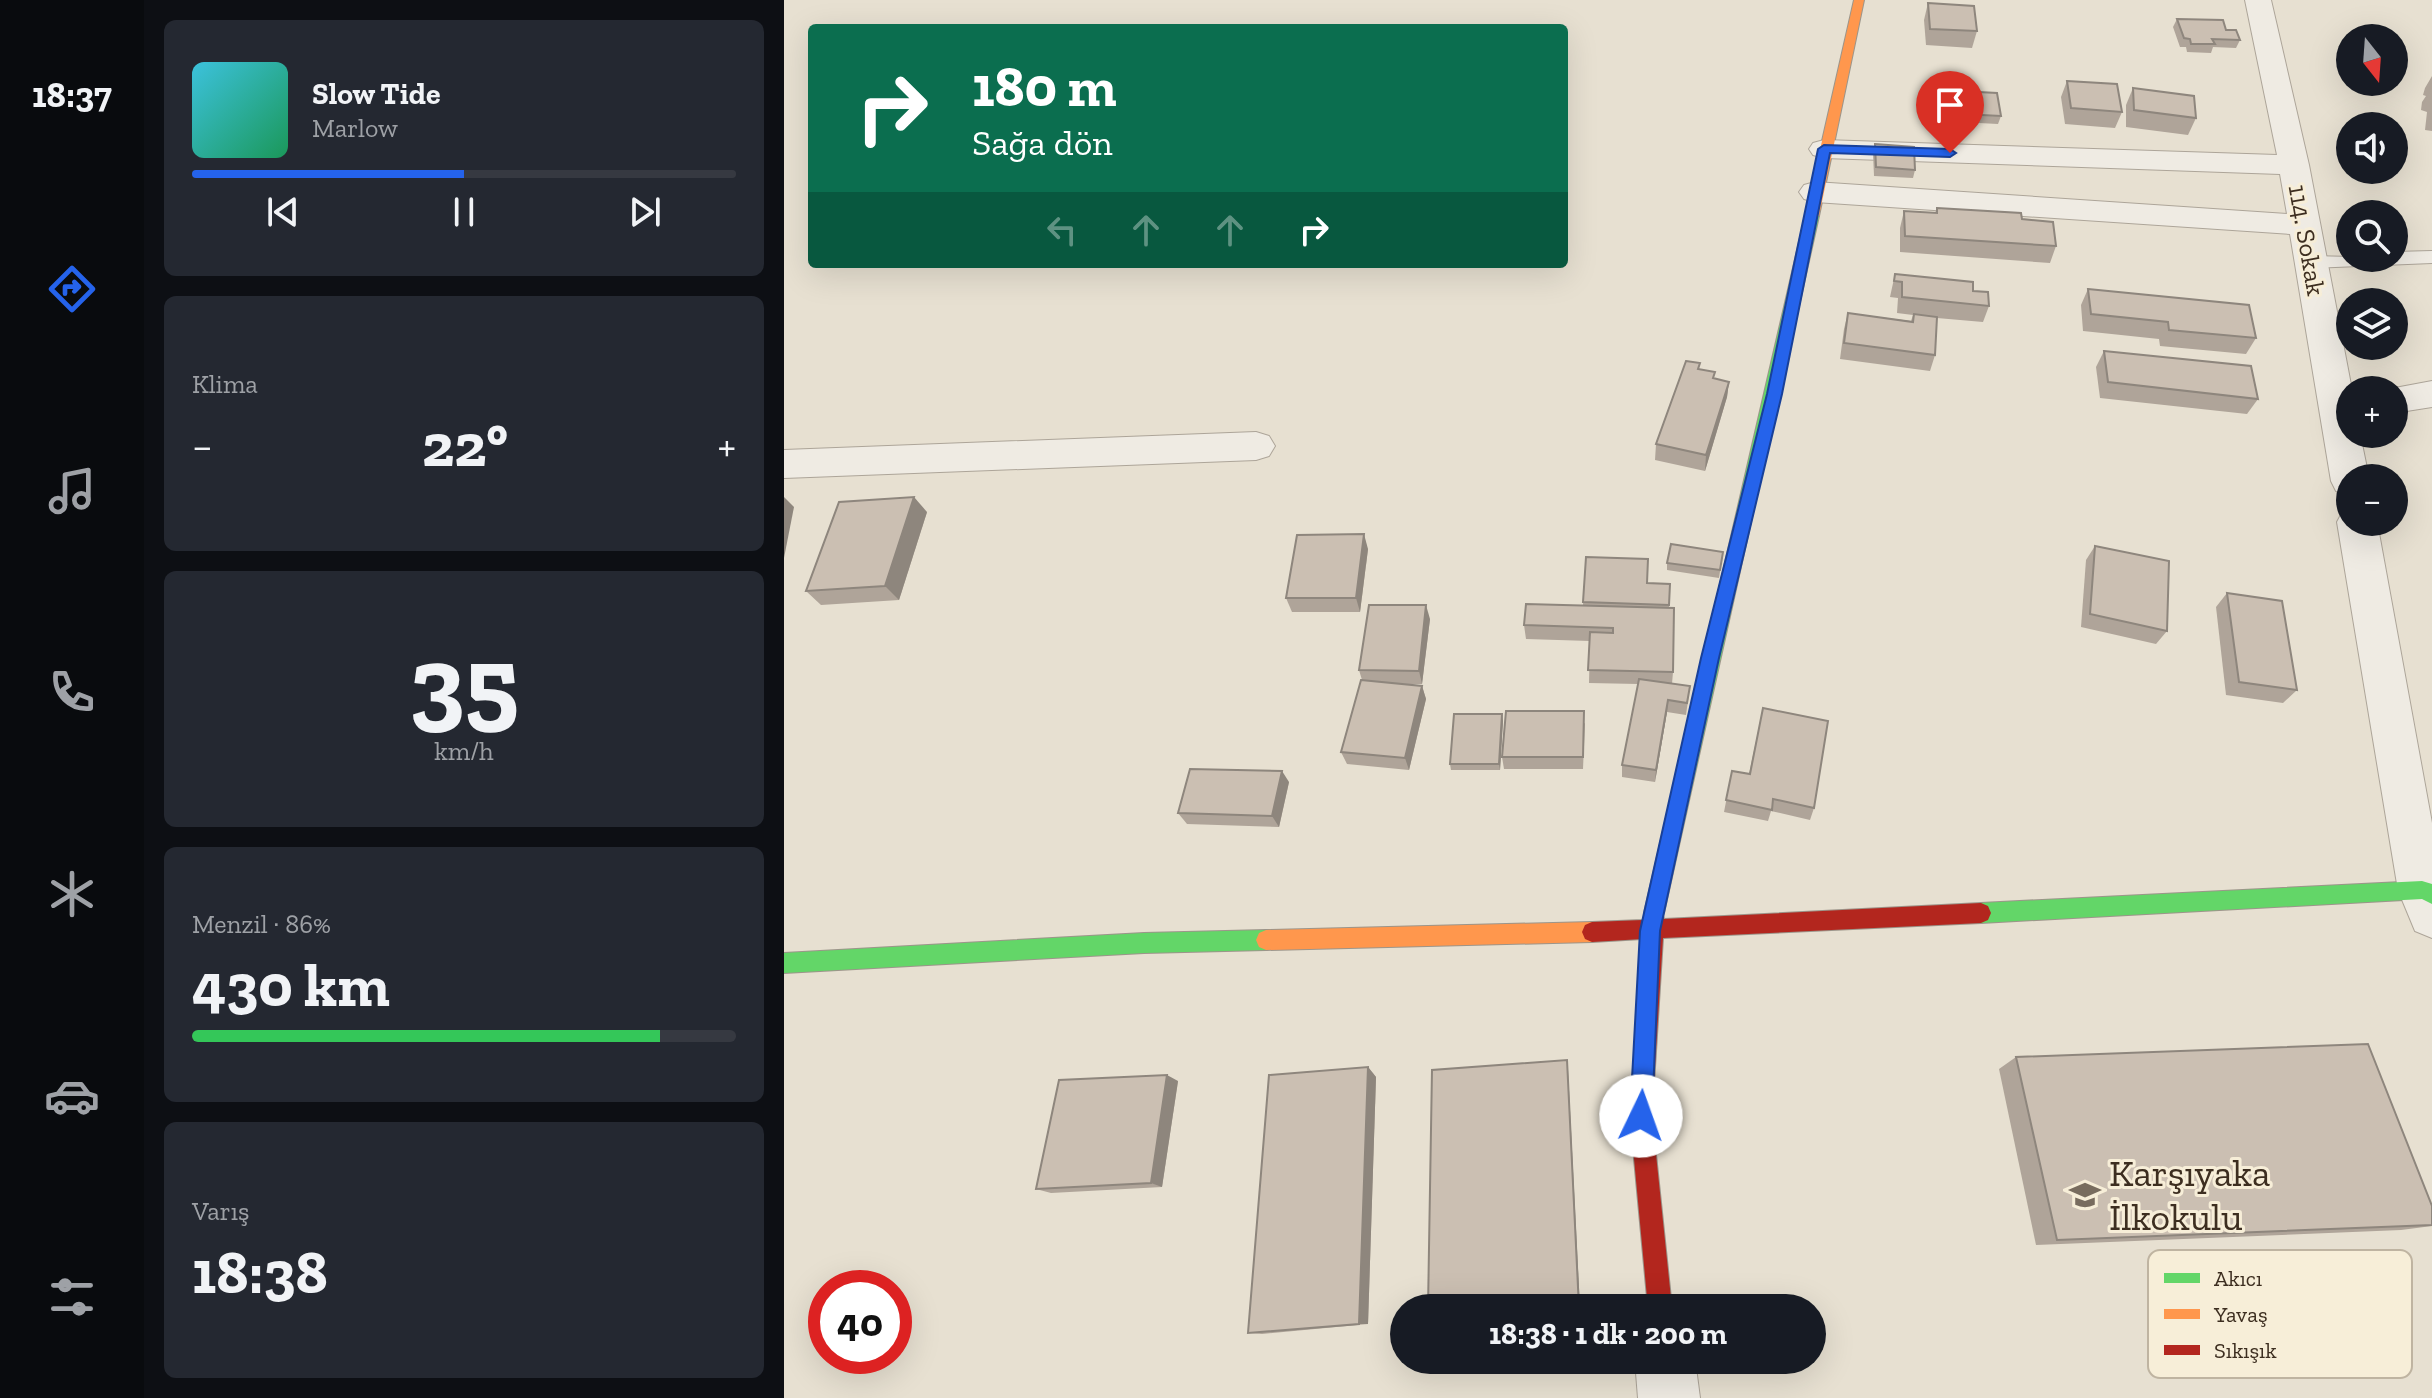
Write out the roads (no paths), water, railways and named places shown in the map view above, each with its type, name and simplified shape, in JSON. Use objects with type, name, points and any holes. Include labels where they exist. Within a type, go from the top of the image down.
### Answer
[{"type":"street","points":[[1659,1294],[1641,1116],[1650,931],[1710,658],[1774,394],[1824,149],[1859,0]]},
{"type":"street","name":"114. Sokak","points":[[2268,2],[2311,262],[2337,376]]},
{"type":"street","points":[[1824,149],[2294,165]]},
{"type":"street","points":[[1815,192],[2305,225]]},
{"type":"street","points":[[2408,398],[2432,394]]},
{"type":"street","points":[[784,464],[1256,446]]},
{"type":"street","points":[[784,963],[1144,943],[1650,931],[2429,899],[2420,822],[2360,536]]},
{"type":"street","points":[[1666,1374],[1669,1398]]},
{"type":"lane","points":[[2311,262],[2432,257]]},
{"type":"place","name":"Karşıyaka İlkokulu","points":[[2085,1195]]}]
